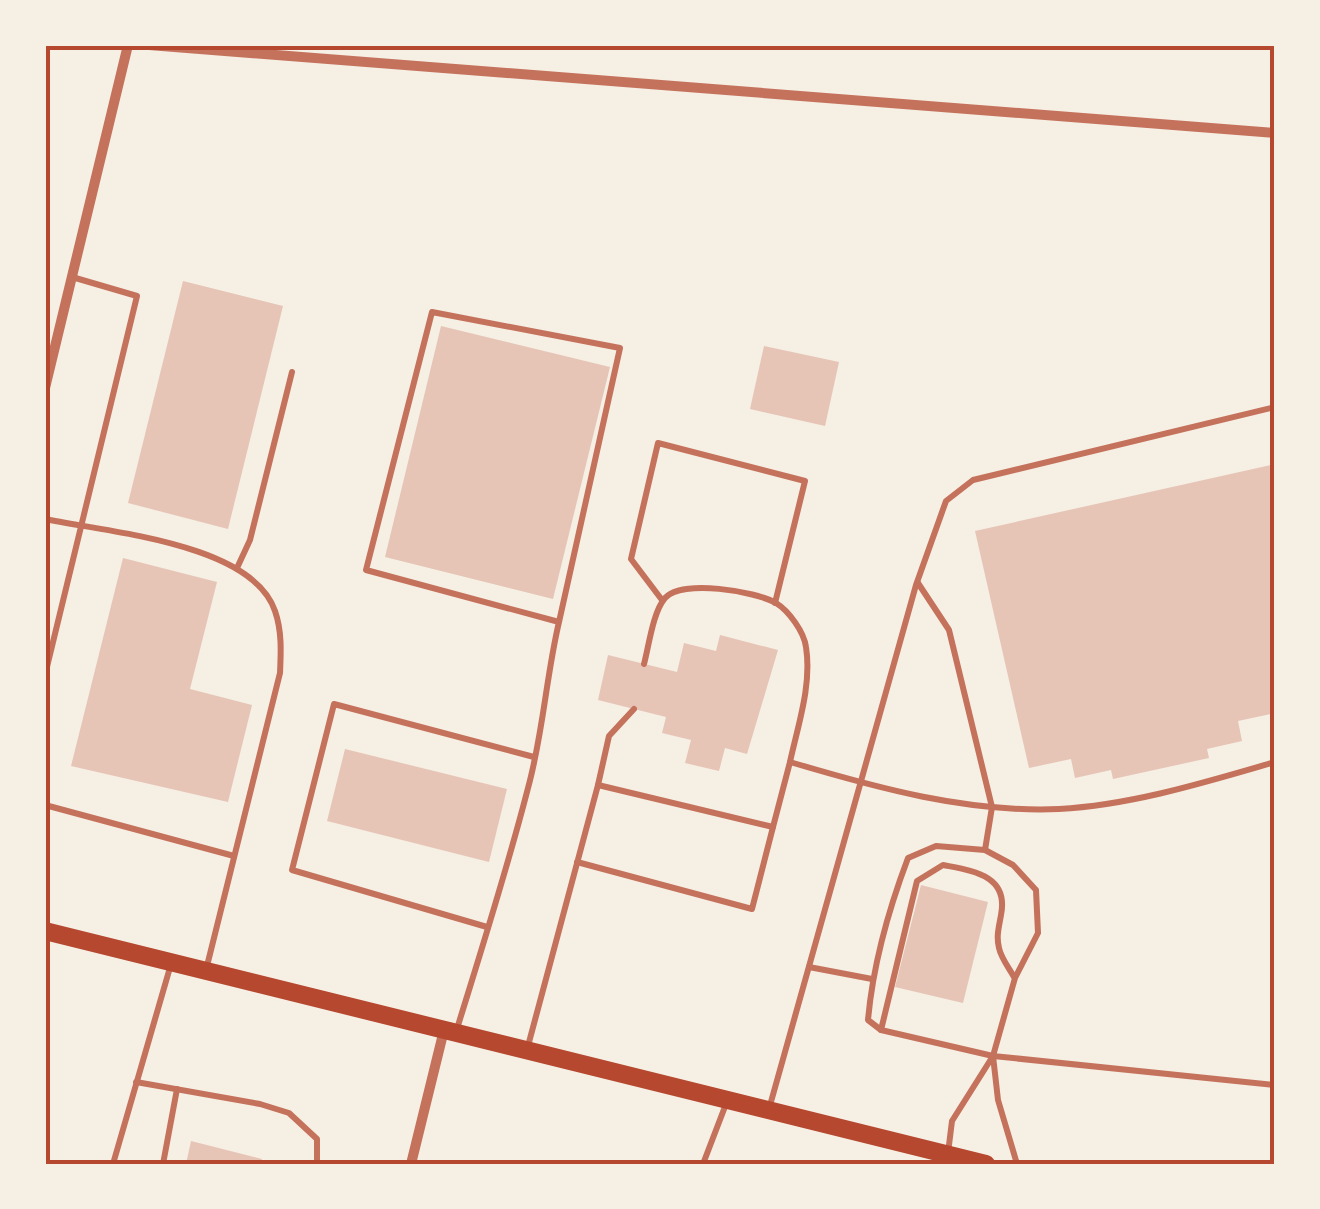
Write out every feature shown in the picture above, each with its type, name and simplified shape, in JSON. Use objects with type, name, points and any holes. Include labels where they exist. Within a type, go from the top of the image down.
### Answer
[{"type":"main road","points":[[45,931],[768,1110],[950,1160],[986,1164]]},
{"type":"street","points":[[45,388],[128,45]]},
{"type":"street","points":[[149,45],[1275,133]]},
{"type":"street","points":[[411,1164],[450,1032]]},
{"type":"lane","points":[[45,675],[137,296],[72,278]]},
{"type":"lane","points":[[450,1032],[487,927],[534,757],[559,622],[620,348],[432,312],[366,570],[559,622]]},
{"type":"lane","points":[[237,568],[250,540],[292,372]]},
{"type":"lane","points":[[768,1110],[918,582],[946,502],[973,480],[1275,407]]},
{"type":"lane","points":[[662,600],[631,559],[658,443],[806,481],[775,602]]},
{"type":"lane","points":[[45,519],[213,556],[237,568],[275,608],[281,638],[280,672],[206,971]]},
{"type":"lane","points":[[918,582],[949,630],[992,807],[985,850]]},
{"type":"lane","points":[[577,862],[752,909],[805,695],[806,644],[793,619],[775,602],[688,584],[662,600],[644,664]]},
{"type":"lane","points":[[487,927],[292,870],[334,704],[534,757]]},
{"type":"lane","points":[[527,1051],[609,736],[634,709]]},
{"type":"lane","points":[[790,762],[861,783],[992,807],[1061,809],[1188,787],[1275,762]]},
{"type":"lane","points":[[598,784],[773,828]]},
{"type":"lane","points":[[45,804],[234,856]]},
{"type":"lane","points":[[950,1160],[952,1122],[993,1056],[1014,978],[1038,933],[1036,890],[1013,865],[985,850],[936,846],[908,858],[872,979],[868,1020],[881,1030],[993,1056],[1275,1085]]},
{"type":"lane","points":[[881,1030],[917,882],[943,865],[986,874],[998,886],[1003,910],[997,930],[999,950],[1014,978]]},
{"type":"lane","points":[[112,1164],[171,962]]},
{"type":"lane","points":[[809,966],[872,979]]},
{"type":"lane","points":[[993,1056],[998,1100],[1017,1164]]},
{"type":"lane","points":[[136,1082],[288,1113],[316,1138],[316,1164]]},
{"type":"lane","points":[[163,1164],[178,1089]]},
{"type":"lane","points":[[704,1164],[727,1100]]},
{"type":"building","points":[[183,281],[283,306],[228,529],[128,503]]},
{"type":"building","points":[[441,326],[610,367],[553,599],[385,557]]},
{"type":"building","points":[[764,346],[839,362],[825,426],[750,409]]},
{"type":"building","points":[[1275,464],[1275,713],[1238,721],[1242,741],[1207,749],[1209,758],[1113,779],[1111,770],[1075,778],[1071,759],[1029,768],[975,531]]},
{"type":"building","points":[[123,558],[217,582],[190,689],[252,705],[228,802],[71,766]]},
{"type":"building","points":[[720,635],[778,650],[747,754],[725,748],[719,771],[685,763],[691,740],[662,733],[666,717],[598,700],[608,655],[677,672],[684,643],[716,651]]},
{"type":"building","points":[[345,749],[507,789],[489,862],[327,821]]},
{"type":"building","points":[[921,885],[988,902],[963,1003],[895,987]]},
{"type":"building","points":[[191,1141],[262,1159],[260,1164],[186,1164]]}]
